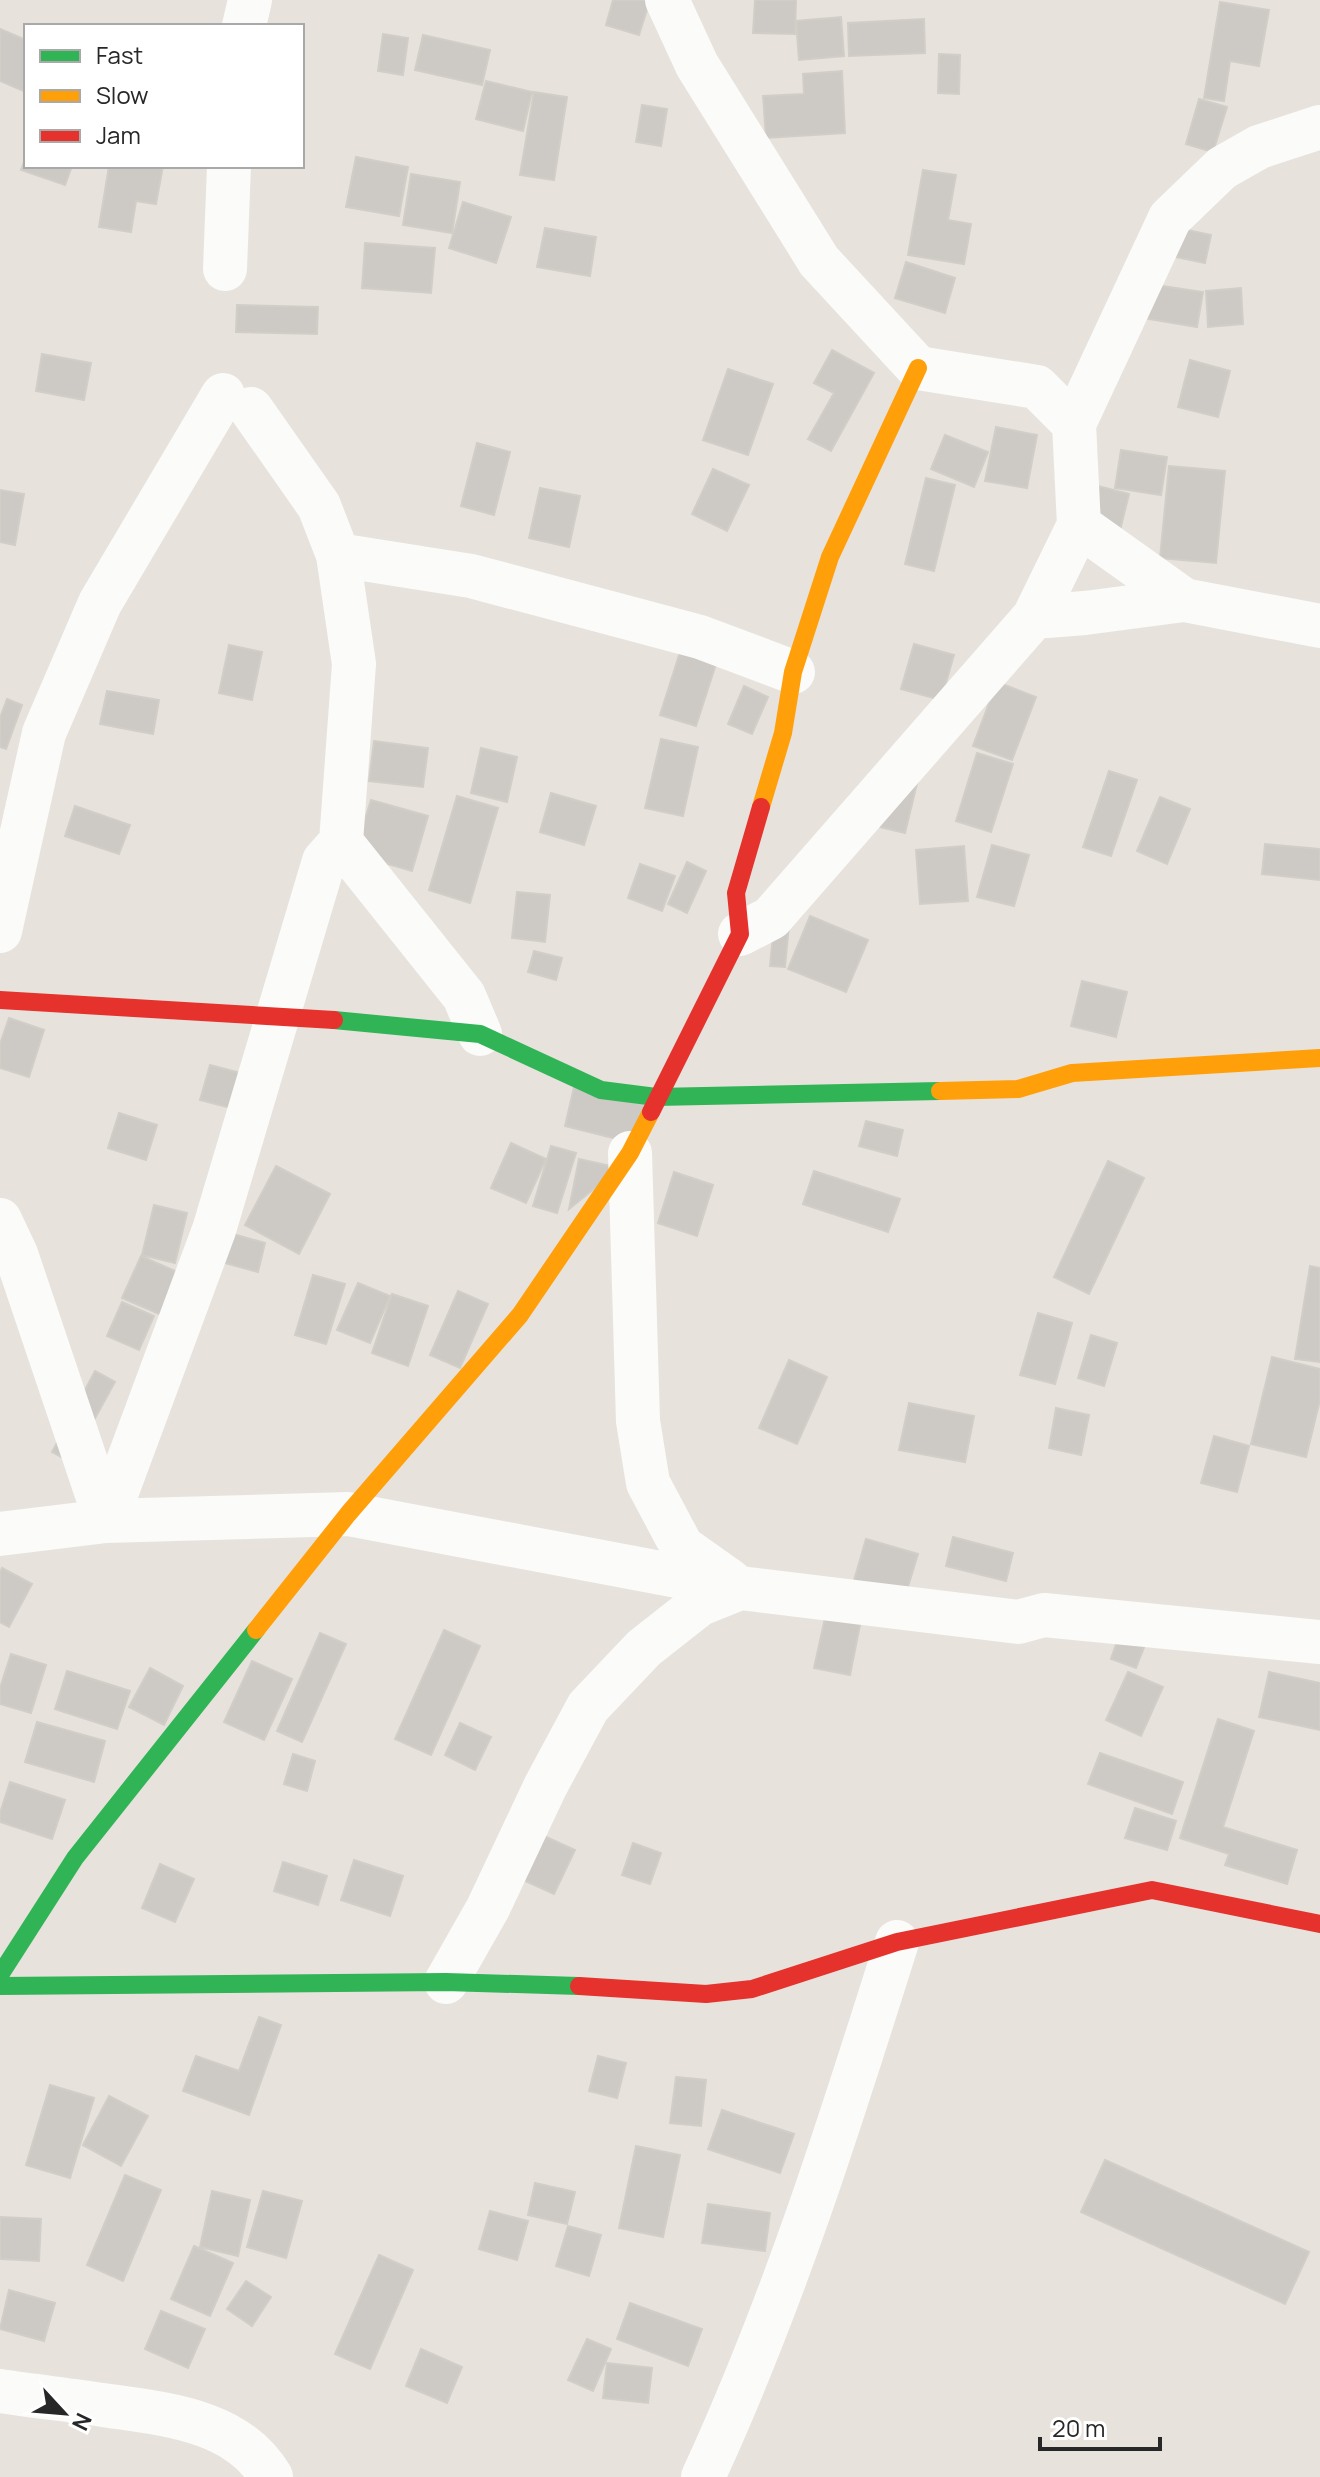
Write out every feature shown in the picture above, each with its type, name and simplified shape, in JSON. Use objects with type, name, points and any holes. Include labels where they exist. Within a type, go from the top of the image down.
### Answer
[{"type":"street","points":[[244,24],[250,0]]},
{"type":"street","points":[[667,0],[697,65],[819,261],[918,368],[1037,387],[1074,424]]},
{"type":"street","points":[[740,934],[771,918],[1034,617],[1079,525],[1074,424],[1170,218],[1222,168],[1259,147],[1320,127]]},
{"type":"street","points":[[225,269],[229,168]]},
{"type":"street","points":[[0,1975],[75,1858],[348,1514],[520,1315],[630,1153],[740,934],[736,893],[783,733],[793,672],[830,557],[918,368]]},
{"type":"street","points":[[0,931],[44,733],[100,603],[237,402],[319,506],[338,555],[354,664],[341,842],[324,861],[214,1230],[106,1521]]},
{"type":"street","points":[[1079,525],[1184,600]]},
{"type":"street","points":[[338,555],[471,576],[700,637],[793,672]]},
{"type":"street","points":[[1034,617],[1184,600],[1320,626]]},
{"type":"street","points":[[341,842],[464,996],[480,1034]]},
{"type":"street","points":[[0,1000],[280,1015],[480,1034],[601,1090],[656,1097],[1018,1089],[1072,1073],[1320,1058]]},
{"type":"street","points":[[630,1153],[638,1421],[648,1483],[682,1547],[740,1588]]},
{"type":"street","points":[[0,1220],[16,1254],[106,1521]]},
{"type":"street","points":[[0,1534],[106,1521],[348,1514],[740,1588],[1018,1622],[1044,1615],[1318,1639]]},
{"type":"street","points":[[446,1982],[488,1908],[545,1787],[588,1707],[644,1648],[700,1604],[740,1588]]},
{"type":"street","points":[[0,1986],[446,1982],[622,1987],[706,1994],[752,1989],[897,1942],[1152,1890],[1320,1924]]},
{"type":"street","points":[[703,2477],[742,2393],[812,2205],[897,1942]]},
{"type":"street","points":[[0,2391],[182,2416],[219,2430],[261,2460],[271,2477]]},
{"type":"building","points":[[613,0],[650,0],[639,35],[606,25]]},
{"type":"building","points":[[755,0],[796,0],[795,34],[753,33]]},
{"type":"building","points":[[1220,2],[1269,10],[1259,66],[1230,61],[1224,101],[1204,98]]},
{"type":"building","points":[[841,17],[844,56],[799,60],[796,21]]},
{"type":"building","points":[[924,19],[925,53],[849,56],[848,23]]},
{"type":"building","points":[[0,29],[24,39],[24,91],[0,81]]},
{"type":"building","points":[[383,34],[408,38],[403,75],[378,71]]},
{"type":"building","points":[[423,35],[490,50],[482,85],[415,70]]},
{"type":"building","points":[[939,54],[960,55],[959,94],[938,93]]},
{"type":"building","points":[[842,71],[845,133],[766,138],[763,96],[804,94],[803,74]]},
{"type":"building","points":[[486,81],[532,92],[523,131],[476,119]]},
{"type":"building","points":[[534,92],[567,97],[554,180],[520,175]]},
{"type":"building","points":[[1199,99],[1227,107],[1213,152],[1186,144]]},
{"type":"building","points":[[642,105],[667,109],[661,146],[636,142]]},
{"type":"building","points":[[356,157],[408,167],[399,216],[346,207]]},
{"type":"building","points":[[24,162],[24,168],[71,168],[65,185],[21,170]]},
{"type":"building","points":[[109,168],[163,168],[156,204],[136,201],[131,232],[99,227]]},
{"type":"building","points":[[923,170],[956,175],[948,220],[971,224],[964,264],[908,255]]},
{"type":"building","points":[[411,174],[460,182],[452,233],[403,225]]},
{"type":"building","points":[[463,202],[511,217],[496,263],[449,248]]},
{"type":"building","points":[[545,228],[596,237],[590,276],[537,267]]},
{"type":"building","points":[[1178,228],[1211,235],[1205,263],[1171,256]]},
{"type":"building","points":[[365,243],[435,248],[431,293],[362,288]]},
{"type":"building","points":[[906,262],[955,278],[945,313],[895,298]]},
{"type":"building","points":[[1149,284],[1203,292],[1197,327],[1143,318]]},
{"type":"building","points":[[1241,288],[1243,324],[1208,327],[1206,291]]},
{"type":"building","points":[[237,305],[318,307],[317,334],[236,332]]},
{"type":"building","points":[[832,350],[874,373],[831,451],[808,439],[834,393],[814,383]]},
{"type":"building","points":[[42,354],[91,363],[84,400],[36,391]]},
{"type":"building","points":[[1190,360],[1230,371],[1218,417],[1178,407]]},
{"type":"building","points":[[728,369],[773,384],[748,455],[703,440]]},
{"type":"building","points":[[996,427],[1037,435],[1027,488],[985,481]]},
{"type":"building","points":[[945,435],[988,452],[974,487],[931,469]]},
{"type":"building","points":[[477,443],[510,452],[494,515],[461,506]]},
{"type":"building","points":[[1121,450],[1167,457],[1161,495],[1115,488]]},
{"type":"building","points":[[1169,466],[1225,471],[1216,563],[1160,558]]},
{"type":"building","points":[[713,469],[749,485],[727,531],[692,514]]},
{"type":"building","points":[[926,478],[955,485],[934,571],[905,564]]},
{"type":"building","points":[[1094,485],[1129,494],[1117,543],[1082,535]]},
{"type":"building","points":[[540,488],[580,496],[569,547],[529,538]]},
{"type":"building","points":[[0,490],[24,494],[15,545],[0,542]]},
{"type":"building","points":[[914,644],[954,655],[941,700],[901,689]]},
{"type":"building","points":[[229,645],[262,652],[252,700],[219,693]]},
{"type":"building","points":[[681,649],[717,661],[696,726],[660,715]]},
{"type":"building","points":[[997,682],[1036,697],[1012,760],[973,746]]},
{"type":"building","points":[[744,686],[768,697],[752,734],[728,724]]},
{"type":"building","points":[[107,691],[159,700],[153,734],[100,724]]},
{"type":"building","points":[[7,699],[22,705],[6,749],[0,747],[0,718]]},
{"type":"building","points":[[661,739],[698,747],[683,816],[645,808]]},
{"type":"building","points":[[374,741],[428,748],[423,787],[369,781]]},
{"type":"building","points":[[481,748],[517,757],[507,802],[471,793]]},
{"type":"building","points":[[977,753],[1013,764],[991,832],[956,821]]},
{"type":"building","points":[[921,767],[905,833],[867,824]]},
{"type":"building","points":[[1109,771],[1137,780],[1111,856],[1083,847]]},
{"type":"building","points":[[551,793],[596,806],[584,845],[540,832]]},
{"type":"building","points":[[457,796],[498,808],[470,903],[429,890]]},
{"type":"building","points":[[1160,797],[1190,809],[1167,864],[1137,851]]},
{"type":"building","points":[[371,800],[428,816],[412,871],[354,854]]},
{"type":"building","points":[[75,806],[130,825],[119,854],[65,836]]},
{"type":"building","points":[[1265,844],[1320,849],[1320,880],[1262,874]]},
{"type":"building","points":[[992,845],[1029,855],[1014,906],[977,897]]},
{"type":"building","points":[[964,846],[968,901],[920,904],[916,850]]},
{"type":"building","points":[[687,862],[706,871],[687,913],[668,904]]},
{"type":"building","points":[[640,864],[675,876],[662,911],[628,898]]},
{"type":"building","points":[[517,892],[550,895],[545,942],[512,938]]},
{"type":"building","points":[[810,916],[868,940],[846,992],[788,969]]},
{"type":"building","points":[[774,924],[789,925],[785,967],[770,966]]},
{"type":"building","points":[[534,951],[562,958],[556,980],[528,972]]},
{"type":"building","points":[[1082,981],[1127,992],[1116,1037],[1071,1026]]},
{"type":"building","points":[[9,1018],[44,1030],[29,1077],[0,1068],[0,1044]]},
{"type":"building","points":[[210,1065],[248,1075],[239,1110],[200,1100]]},
{"type":"building","points":[[574,1087],[647,1106],[637,1144],[565,1126]]},
{"type":"building","points":[[119,1113],[157,1125],[146,1160],[108,1148]]},
{"type":"building","points":[[866,1121],[903,1130],[897,1156],[859,1146]]},
{"type":"building","points":[[511,1143],[546,1159],[526,1203],[491,1188]]},
{"type":"building","points":[[551,1146],[576,1153],[557,1213],[533,1206]]},
{"type":"building","points":[[579,1159],[620,1168],[569,1209]]},
{"type":"building","points":[[1108,1161],[1144,1178],[1089,1294],[1054,1277]]},
{"type":"building","points":[[276,1166],[330,1194],[299,1254],[245,1225]]},
{"type":"building","points":[[814,1171],[900,1199],[888,1232],[803,1204]]},
{"type":"building","points":[[674,1172],[713,1185],[697,1236],[658,1223]]},
{"type":"building","points":[[154,1205],[187,1213],[175,1263],[142,1255]]},
{"type":"building","points":[[233,1234],[265,1243],[258,1272],[225,1263]]},
{"type":"building","points":[[141,1256],[184,1275],[166,1317],[122,1298]]},
{"type":"building","points":[[1310,1266],[1320,1268],[1320,1362],[1295,1359]]},
{"type":"building","points":[[313,1275],[345,1284],[326,1344],[295,1335]]},
{"type":"building","points":[[358,1283],[390,1296],[370,1343],[337,1330]]},
{"type":"building","points":[[458,1291],[488,1304],[460,1368],[430,1355]]},
{"type":"building","points":[[392,1294],[428,1306],[408,1366],[372,1353]]},
{"type":"building","points":[[122,1302],[154,1316],[139,1350],[107,1336]]},
{"type":"building","points":[[1038,1313],[1072,1323],[1055,1384],[1020,1375]]},
{"type":"building","points":[[1091,1335],[1117,1343],[1104,1386],[1078,1378]]},
{"type":"building","points":[[1272,1357],[1320,1369],[1320,1400],[1306,1457],[1251,1444]]},
{"type":"building","points":[[789,1360],[827,1377],[797,1444],[759,1428]]},
{"type":"building","points":[[95,1371],[115,1382],[71,1462],[52,1452]]},
{"type":"building","points":[[909,1403],[974,1416],[965,1462],[899,1450]]},
{"type":"building","points":[[909,1403],[974,1416],[965,1462],[899,1450]]},
{"type":"building","points":[[1056,1408],[1089,1415],[1081,1455],[1049,1448]]},
{"type":"building","points":[[1214,1436],[1249,1446],[1237,1492],[1201,1483]]},
{"type":"building","points":[[953,1537],[1013,1553],[1006,1581],[946,1566]]},
{"type":"building","points":[[866,1539],[918,1554],[897,1623],[846,1608]]},
{"type":"building","points":[[866,1539],[918,1554],[897,1623],[846,1608]]},
{"type":"building","points":[[2,1568],[32,1584],[9,1627],[0,1622]]},
{"type":"building","points":[[825,1618],[860,1625],[850,1675],[814,1668]]},
{"type":"building","points":[[825,1618],[860,1625],[850,1675],[814,1668]]},
{"type":"building","points":[[1122,1627],[1148,1637],[1136,1668],[1111,1659]]},
{"type":"building","points":[[444,1630],[480,1646],[431,1755],[395,1739]]},
{"type":"building","points":[[320,1633],[346,1644],[302,1742],[277,1731]]},
{"type":"building","points":[[11,1654],[46,1665],[31,1713],[0,1704],[0,1688]]},
{"type":"building","points":[[252,1661],[292,1679],[264,1740],[224,1722]]},
{"type":"building","points":[[150,1668],[183,1686],[164,1725],[129,1707]]},
{"type":"building","points":[[67,1671],[130,1691],[117,1729],[55,1709]]},
{"type":"building","points":[[1128,1672],[1163,1687],[1141,1736],[1106,1720]]},
{"type":"building","points":[[1269,1672],[1320,1683],[1320,1730],[1259,1717]]},
{"type":"building","points":[[1218,1719],[1254,1731],[1223,1827],[1297,1850],[1287,1884],[1225,1865],[1229,1854],[1180,1838]]},
{"type":"building","points":[[37,1722],[105,1741],[94,1782],[25,1762]]},
{"type":"building","points":[[460,1723],[491,1737],[475,1770],[445,1755]]},
{"type":"building","points":[[1100,1753],[1183,1782],[1172,1814],[1088,1784]]},
{"type":"building","points":[[293,1754],[315,1761],[307,1791],[284,1784]]},
{"type":"building","points":[[10,1782],[65,1800],[52,1839],[0,1822]]},
{"type":"building","points":[[1135,1808],[1176,1821],[1167,1850],[1125,1838]]},
{"type":"building","points":[[544,1836],[575,1850],[554,1894],[523,1880]]},
{"type":"building","points":[[633,1843],[661,1853],[650,1884],[622,1875]]},
{"type":"building","points":[[354,1860],[403,1876],[390,1916],[341,1900]]},
{"type":"building","points":[[283,1862],[327,1876],[318,1905],[274,1891]]},
{"type":"building","points":[[160,1864],[194,1879],[175,1922],[142,1908]]},
{"type":"building","points":[[259,2017],[281,2025],[249,2115],[183,2091],[196,2056],[239,2071]]},
{"type":"building","points":[[598,2056],[626,2063],[617,2098],[589,2091]]},
{"type":"building","points":[[598,2056],[626,2063],[617,2098],[589,2091]]},
{"type":"building","points":[[676,2077],[706,2080],[701,2126],[670,2123]]},
{"type":"building","points":[[50,2085],[94,2098],[70,2178],[26,2165]]},
{"type":"building","points":[[109,2096],[148,2116],[121,2166],[83,2145]]},
{"type":"building","points":[[722,2110],[794,2134],[780,2173],[708,2149]]},
{"type":"building","points":[[636,2146],[680,2155],[663,2237],[619,2228]]},
{"type":"building","points":[[1105,2160],[1309,2252],[1285,2304],[1081,2212]]},
{"type":"building","points":[[125,2175],[161,2190],[123,2281],[87,2265]]},
{"type":"building","points":[[535,2183],[575,2192],[567,2224],[528,2215]]},
{"type":"building","points":[[535,2183],[575,2192],[567,2224],[528,2215]]},
{"type":"building","points":[[212,2191],[250,2200],[238,2256],[200,2247]]},
{"type":"building","points":[[263,2191],[302,2201],[286,2258],[247,2247]]},
{"type":"building","points":[[708,2204],[770,2213],[765,2251],[702,2243]]},
{"type":"building","points":[[490,2211],[528,2221],[517,2260],[479,2249]]},
{"type":"building","points":[[0,2217],[41,2219],[39,2261],[0,2259]]},
{"type":"building","points":[[568,2226],[601,2235],[589,2276],[556,2266]]},
{"type":"building","points":[[568,2226],[601,2235],[589,2276],[556,2266]]},
{"type":"building","points":[[194,2246],[233,2263],[210,2316],[171,2299]]},
{"type":"building","points":[[379,2255],[413,2270],[370,2369],[335,2354]]},
{"type":"building","points":[[246,2281],[271,2297],[252,2326],[227,2309]]},
{"type":"building","points":[[9,2290],[55,2303],[44,2341],[0,2329]]},
{"type":"building","points":[[630,2303],[702,2329],[688,2366],[617,2339]]},
{"type":"building","points":[[161,2311],[205,2329],[188,2368],[145,2349]]},
{"type":"building","points":[[587,2339],[611,2349],[593,2391],[568,2380]]},
{"type":"building","points":[[421,2349],[462,2367],[447,2403],[406,2386]]},
{"type":"building","points":[[607,2363],[652,2368],[648,2403],[603,2398]]},
{"type":"traffic: fast","points":[[334,1020],[480,1034],[601,1090],[656,1097],[940,1091]]},
{"type":"traffic: fast","points":[[0,1975],[75,1858],[256,1630]]},
{"type":"traffic: fast","points":[[0,1986],[446,1982],[579,1986]]},
{"type":"traffic: slow","points":[[761,807],[783,733],[793,672],[830,557],[918,368]]},
{"type":"traffic: slow","points":[[940,1091],[1018,1089],[1072,1073],[1320,1058]]},
{"type":"traffic: slow","points":[[256,1630],[348,1514],[520,1315],[630,1153],[651,1112]]},
{"type":"traffic: jam","points":[[651,1112],[740,934],[736,893],[761,807]]},
{"type":"traffic: jam","points":[[0,1000],[334,1020]]},
{"type":"traffic: jam","points":[[579,1986],[706,1994],[752,1989],[897,1942],[1152,1890],[1320,1924]]}]
